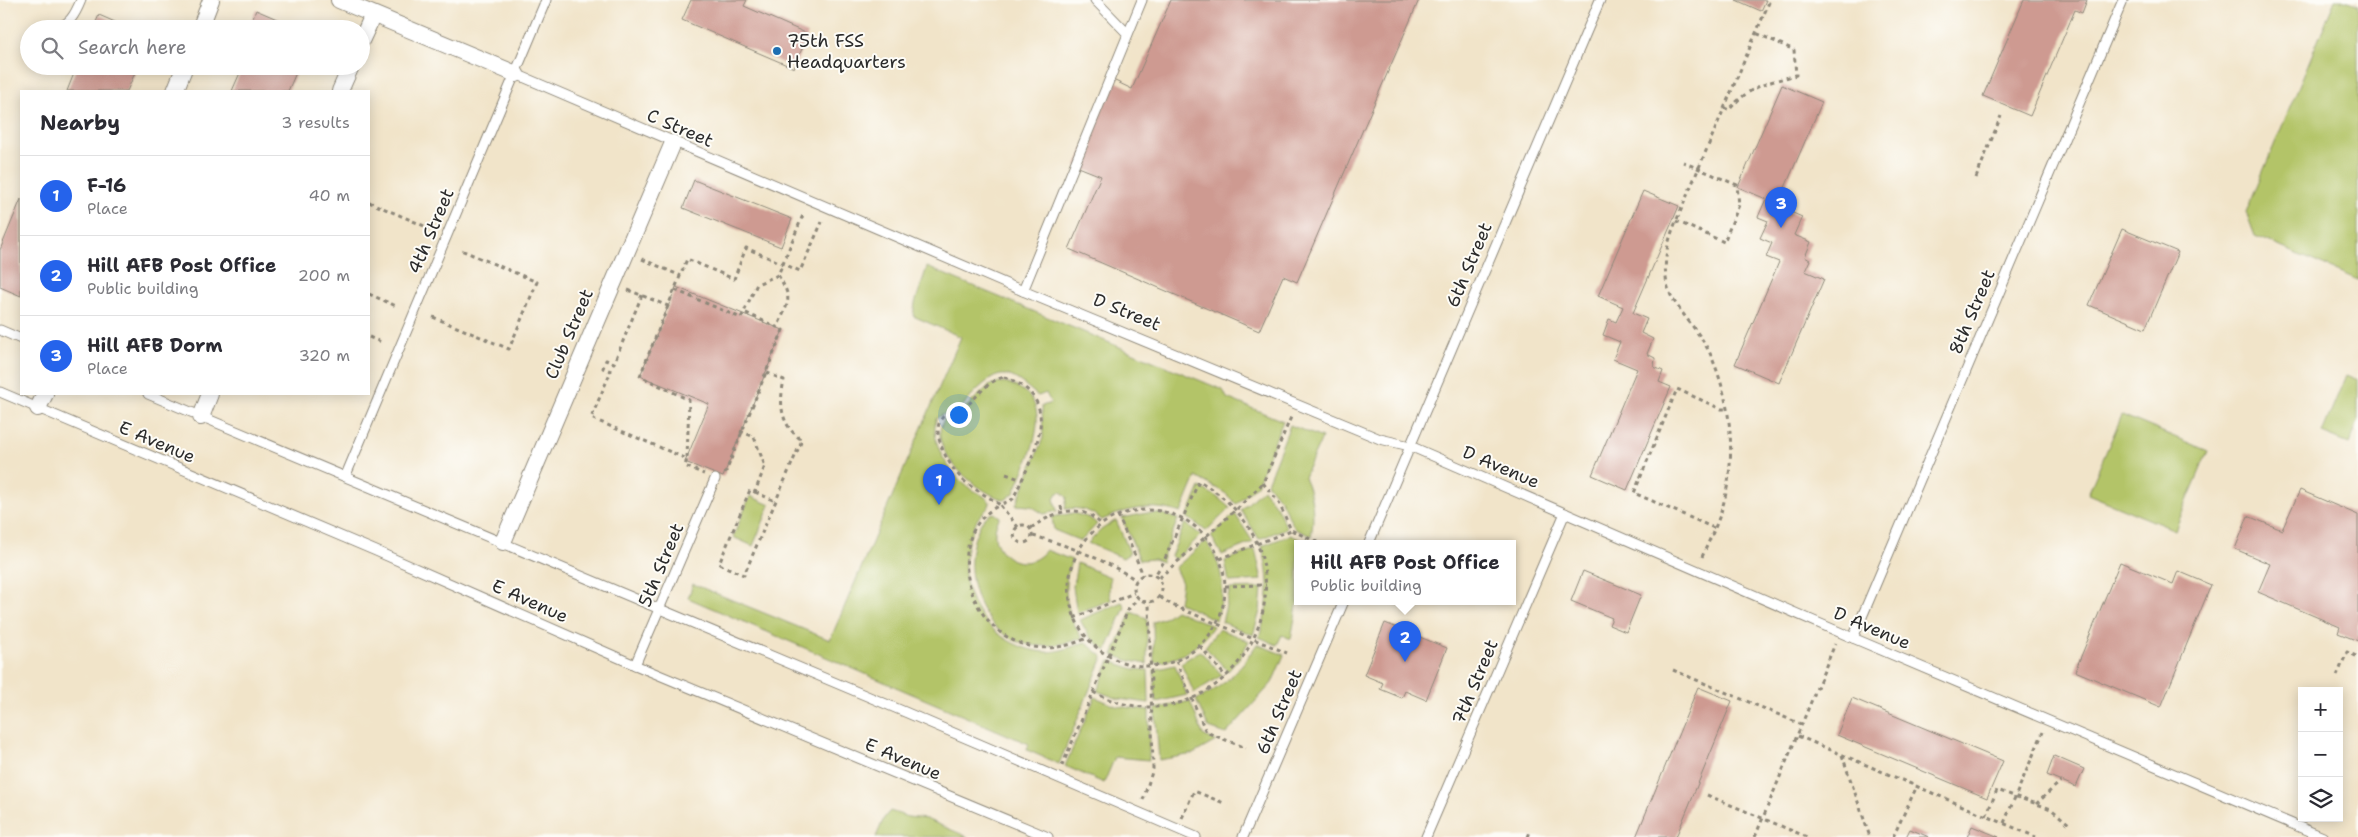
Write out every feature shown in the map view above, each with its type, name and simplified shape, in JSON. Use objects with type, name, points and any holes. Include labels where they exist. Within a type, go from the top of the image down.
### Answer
[{"type":"street","points":[[203,20],[211,0]]},
{"type":"street","points":[[339,0],[516,74]]},
{"type":"street","points":[[370,23],[374,15]]},
{"type":"street","points":[[175,90],[181,75]]},
{"type":"street","points":[[340,90],[346,75]]},
{"type":"street","name":"Club Street","points":[[503,542],[673,143]]},
{"type":"street","points":[[201,417],[210,395]]},
{"type":"lane","points":[[70,20],[76,13],[81,0]]},
{"type":"lane","name":"4th Street","points":[[346,475],[546,0]]},
{"type":"lane","points":[[1095,0],[1127,33]]},
{"type":"lane","points":[[1023,291],[1142,0]]},
{"type":"lane","name":"6th Street","points":[[1369,540],[1600,0]]},
{"type":"lane","name":"8th Street","points":[[1853,638],[2123,0]]},
{"type":"lane","name":"C Street","points":[[516,74],[673,143],[831,209]]},
{"type":"lane","name":"D Street","points":[[831,209],[1380,440],[1410,446]]},
{"type":"lane","points":[[0,330],[20,339]]},
{"type":"lane","name":"E Avenue","points":[[0,392],[41,401],[635,664],[1048,837]]},
{"type":"lane","points":[[150,395],[346,475],[1196,837]]},
{"type":"lane","name":"D Avenue","points":[[1410,446],[1853,638],[2323,837]]},
{"type":"lane","name":"5th Street","points":[[635,664],[715,479]]},
{"type":"lane","name":"7th Street","points":[[1426,837],[1565,513]]},
{"type":"lane","name":"6th Street","points":[[1243,837],[1342,605]]},
{"type":"path","points":[[1702,557],[1714,528],[1729,481],[1730,437],[1727,409],[1712,359],[1702,337],[1674,302],[1667,278],[1665,256],[1667,243],[1676,221],[1770,0]]},
{"type":"path","points":[[1724,108],[1729,110],[1741,98],[1758,86],[1796,75],[1794,50],[1756,33]]},
{"type":"path","points":[[1976,178],[2002,116]]},
{"type":"path","points":[[1676,221],[1724,242],[1739,205],[1736,185],[1683,162]]},
{"type":"path","points":[[370,202],[429,228]]},
{"type":"path","points":[[675,290],[741,318],[757,284],[778,275],[803,215]]},
{"type":"path","points":[[744,312],[778,326],[782,330],[720,481],[685,466],[688,459],[689,400],[640,376],[688,260],[734,279],[746,248],[800,271],[822,222]]},
{"type":"path","points":[[433,317],[509,349],[537,282],[461,250]]},
{"type":"path","points":[[636,257],[681,276]]},
{"type":"path","points":[[778,275],[788,292],[789,299],[778,326]]},
{"type":"path","points":[[620,287],[668,306]]},
{"type":"path","points":[[370,294],[396,306]]},
{"type":"path","points":[[642,295],[614,363],[606,360],[603,368],[611,371],[591,418],[688,459]]},
{"type":"path","points":[[370,337],[381,342]]},
{"type":"path","points":[[766,372],[784,380],[781,394],[782,414],[790,431],[802,440],[744,575],[719,564],[750,490],[775,501]]},
{"type":"path","points":[[1018,527],[1000,505],[959,476],[948,460],[939,439],[938,427],[940,420],[945,415],[960,410],[986,385],[995,379],[1004,377],[1025,388],[1033,396],[1041,414],[1041,432],[1014,499],[1000,505],[984,515],[977,525],[967,554],[968,584],[980,610],[996,630],[1023,645],[1055,648],[1086,638]]},
{"type":"path","points":[[1714,528],[1634,493],[1677,389],[1721,409],[1727,409]]},
{"type":"path","points":[[1160,597],[1149,602],[1138,598],[1134,593],[1136,580],[1143,575],[1157,577],[1237,509],[1263,482],[1291,417]]},
{"type":"path","points":[[740,431],[754,437],[766,466],[755,492]]},
{"type":"path","points":[[1006,474],[1022,480]]},
{"type":"path","points":[[1093,692],[1116,702],[1151,706],[1191,698],[1226,677],[1245,655],[1254,639],[1264,609],[1266,585],[1263,562],[1257,544],[1249,526],[1237,509],[1214,490],[1199,481],[1157,577]]},
{"type":"path","points":[[1263,482],[1278,503],[1291,530],[1313,540]]},
{"type":"path","points":[[1060,506],[1062,512]]},
{"type":"path","points":[[1138,510],[1152,510],[1182,518],[1205,536],[1220,559],[1225,586],[1223,606],[1216,624],[1200,646],[1176,661],[1150,666],[1130,665],[1107,656],[1086,638],[1074,618],[1069,586],[1072,565],[1078,551],[1089,535],[1101,524],[1118,515],[1138,510]]},
{"type":"path","points":[[1031,528],[1047,517],[1062,512],[1076,511],[1086,513],[1101,524]]},
{"type":"path","points":[[1118,515],[1143,575]]},
{"type":"path","points":[[1024,525],[1031,528],[1032,536],[1028,543],[1019,542],[1014,536],[1018,527],[1024,525]]},
{"type":"path","points":[[1220,559],[1291,530]]},
{"type":"path","points":[[1032,536],[1078,551],[1116,567],[1136,580]]},
{"type":"path","points":[[1157,577],[1162,586],[1160,597]]},
{"type":"path","points":[[1225,586],[1266,585]]},
{"type":"path","points":[[1074,618],[1134,593]]},
{"type":"path","points":[[1160,597],[1172,605],[1287,652]]},
{"type":"path","points":[[1061,766],[1128,610],[1138,598]]},
{"type":"path","points":[[1143,801],[1153,769],[1149,602]]},
{"type":"path","points":[[1755,837],[1840,632]]},
{"type":"path","points":[[1200,646],[1226,677]]},
{"type":"path","points":[[2337,676],[2347,652],[2358,656]]},
{"type":"path","points":[[1176,661],[1206,732],[1246,748]]},
{"type":"path","points":[[1673,670],[1803,725]]},
{"type":"path","points":[[2004,823],[2048,720]]},
{"type":"path","points":[[1798,736],[2036,837]]},
{"type":"path","points":[[1842,754],[1870,837]]},
{"type":"path","points":[[2036,804],[2062,781]]},
{"type":"path","points":[[1893,837],[1917,786]]},
{"type":"path","points":[[1986,816],[1997,790],[2051,809],[2069,824]]},
{"type":"path","points":[[1182,818],[1194,791],[1224,803]]},
{"type":"path","points":[[1707,795],[1807,837]]},
{"type":"path","points":[[1528,837],[1530,832]]},
{"type":"green space","points":[[2335,0],[2347,0],[2358,5],[2358,280],[2255,236],[2246,212]]},
{"type":"green space","points":[[927,267],[1223,390],[1227,398],[1283,421],[1257,485],[1236,504],[1225,493],[1196,477],[1181,513],[1160,508],[1141,508],[1122,512],[1102,520],[1085,510],[1065,509],[1067,497],[1061,492],[1057,493],[1054,498],[1057,511],[1044,514],[1031,506],[1016,505],[1043,438],[1042,406],[1051,403],[1046,393],[1038,396],[1013,377],[999,375],[984,384],[963,406],[936,419],[935,428],[938,447],[948,466],[961,481],[990,503],[979,517],[969,538],[965,561],[965,578],[969,594],[977,609],[987,623],[999,634],[1013,643],[1028,649],[1045,652],[1055,651],[1085,642],[1103,657],[1059,764],[1027,750],[1029,744],[688,598],[693,584],[830,640],[961,337],[913,316],[915,303]]},
{"type":"green space","points":[[2346,375],[2358,380],[2358,422],[2349,444],[2322,433]]},
{"type":"green space","points":[[1000,382],[1020,388],[1031,399],[1037,412],[1037,428],[1027,462],[1014,493],[1005,500],[981,489],[957,468],[947,456],[941,443],[940,430],[945,418],[959,413],[990,385]]},
{"type":"green space","points":[[2122,415],[2208,451],[2175,530],[2088,494]]},
{"type":"green space","points":[[1290,425],[1322,438],[1304,477],[1312,506],[1311,536],[1295,529],[1281,501],[1267,483]]},
{"type":"green space","points":[[1200,487],[1217,497],[1230,508],[1206,531],[1187,517]]},
{"type":"green space","points":[[1263,489],[1276,506],[1287,528],[1259,539],[1241,510]]},
{"type":"green space","points":[[750,496],[770,505],[753,546],[733,537]]},
{"type":"green space","points":[[994,513],[1000,517],[995,529],[996,539],[1000,549],[1007,556],[1016,561],[1026,562],[1037,558],[1046,550],[1072,560],[1066,580],[1067,600],[1072,620],[1082,638],[1054,645],[1026,644],[1010,638],[996,627],[985,614],[973,582],[972,548],[981,523],[985,518]]},
{"type":"green space","points":[[1073,513],[1090,518],[1097,524],[1081,541],[1054,530],[1052,517]]},
{"type":"green space","points":[[1147,513],[1162,514],[1178,519],[1161,562],[1154,559],[1140,560],[1122,518]]},
{"type":"green space","points":[[1235,514],[1253,542],[1222,555],[1211,536]]},
{"type":"green space","points":[[1116,520],[1130,553],[1123,558],[1088,543],[1101,530]]},
{"type":"green space","points":[[1185,523],[1201,535],[1175,560],[1171,556]]},
{"type":"green space","points":[[1290,535],[1299,540],[1294,540],[1294,605],[1297,605],[1291,639],[1282,635],[1277,645],[1259,637],[1268,592],[1267,570],[1262,546]]},
{"type":"green space","points":[[1206,541],[1216,559],[1222,579],[1221,599],[1216,620],[1179,603],[1182,583],[1175,568]]},
{"type":"green space","points":[[1255,549],[1262,580],[1229,582],[1225,561]]},
{"type":"green space","points":[[1077,563],[1110,577],[1109,591],[1111,600],[1077,613],[1073,587]]},
{"type":"green space","points":[[1262,588],[1260,611],[1253,635],[1222,622],[1230,589]]},
{"type":"green space","points":[[1122,602],[1125,607],[1106,651],[1090,637],[1080,620]]},
{"type":"green space","points":[[1175,610],[1213,626],[1201,641],[1188,652],[1172,659],[1154,663],[1153,622],[1164,618]]},
{"type":"green space","points":[[1131,612],[1147,618],[1147,664],[1113,655]]},
{"type":"green space","points":[[1219,629],[1249,641],[1240,657],[1228,671],[1205,647]]},
{"type":"green space","points":[[1257,644],[1284,655],[1272,683],[1226,734],[1209,728],[1196,700],[1231,677]]},
{"type":"green space","points":[[1200,651],[1222,675],[1194,693],[1181,663]]},
{"type":"green space","points":[[1110,661],[1134,669],[1148,670],[1149,703],[1119,699],[1097,691]]},
{"type":"green space","points":[[1175,665],[1187,695],[1156,702],[1154,670]]},
{"type":"green space","points":[[1095,697],[1116,706],[1149,710],[1149,760],[1115,757],[1104,783],[1065,766]]},
{"type":"green space","points":[[1190,701],[1203,735],[1216,741],[1193,754],[1159,760],[1155,709]]},
{"type":"green space","points":[[890,811],[908,817],[926,819],[968,837],[876,837],[884,818]]},
{"type":"building","name":"75th FSS Headquarters","points":[[691,0],[747,0],[744,6],[808,34],[794,68],[682,20]]},
{"type":"building","points":[[1171,0],[1419,0],[1297,282],[1283,276],[1259,331],[1069,249],[1101,176],[1076,166],[1113,80],[1132,89]]},
{"type":"building","points":[[1736,0],[1766,0],[1761,11]]},
{"type":"building","points":[[2024,0],[2087,0],[2082,13],[2075,10],[2030,116],[1983,96]]},
{"type":"building","points":[[256,10],[279,20],[252,20]]},
{"type":"building","points":[[99,15],[110,20],[97,20]]},
{"type":"building","points":[[73,75],[134,75],[127,90],[67,90]]},
{"type":"building","points":[[239,75],[295,75],[288,90],[232,90]]},
{"type":"building","points":[[1782,85],[1822,102],[1777,206],[1802,217],[1794,235],[1811,242],[1805,257],[1810,260],[1805,271],[1824,279],[1779,383],[1735,364],[1779,262],[1766,257],[1772,243],[1760,238],[1768,221],[1758,217],[1766,199],[1738,187]]},
{"type":"building","points":[[694,180],[792,219],[781,247],[683,208]]},
{"type":"building","points":[[1643,191],[1679,206],[1633,313],[1647,319],[1641,333],[1653,339],[1647,354],[1655,358],[1654,367],[1663,371],[1659,382],[1671,387],[1627,490],[1592,475],[1637,369],[1613,359],[1620,342],[1603,335],[1609,319],[1616,322],[1623,307],[1598,296]]},
{"type":"building","points":[[20,201],[20,296],[0,287],[0,250]]},
{"type":"building","points":[[2122,229],[2178,252],[2145,329],[2089,305]]},
{"type":"building","points":[[676,287],[783,330],[723,477],[685,462],[709,404],[640,376]]},
{"type":"building","points":[[2300,490],[2358,515],[2358,641],[2338,633],[2340,627],[2258,592],[2270,564],[2235,549],[2248,516],[2282,530]]},
{"type":"building","points":[[2120,562],[2173,584],[2178,571],[2211,585],[2161,707],[2075,671]]},
{"type":"building","points":[[1583,571],[1641,595],[1626,632],[1609,625],[1612,618],[1571,601]]},
{"type":"building","points":[[1385,623],[1447,648],[1426,700],[1405,691],[1402,698],[1380,689],[1383,683],[1364,675]]},
{"type":"building","points":[[1698,687],[1732,701],[1676,837],[1636,837]]},
{"type":"building","points":[[1852,698],[2003,761],[1987,798],[1837,735]]},
{"type":"building","points":[[2054,756],[2084,769],[2076,787],[2047,775]]},
{"type":"building","points":[[1972,826],[1999,837],[1967,837]]},
{"type":"building","points":[[1910,829],[1929,837],[1906,837]]},
{"type":"place","name":"75th FSS Headquarters","points":[[777,51]]},
{"type":"place","name":"Hill AFB Dorm","points":[[1781,228]]},
{"type":"place","name":"F-16","points":[[939,505]]},
{"type":"place","name":"Hill AFB Post Office","points":[[1405,662]]}]
